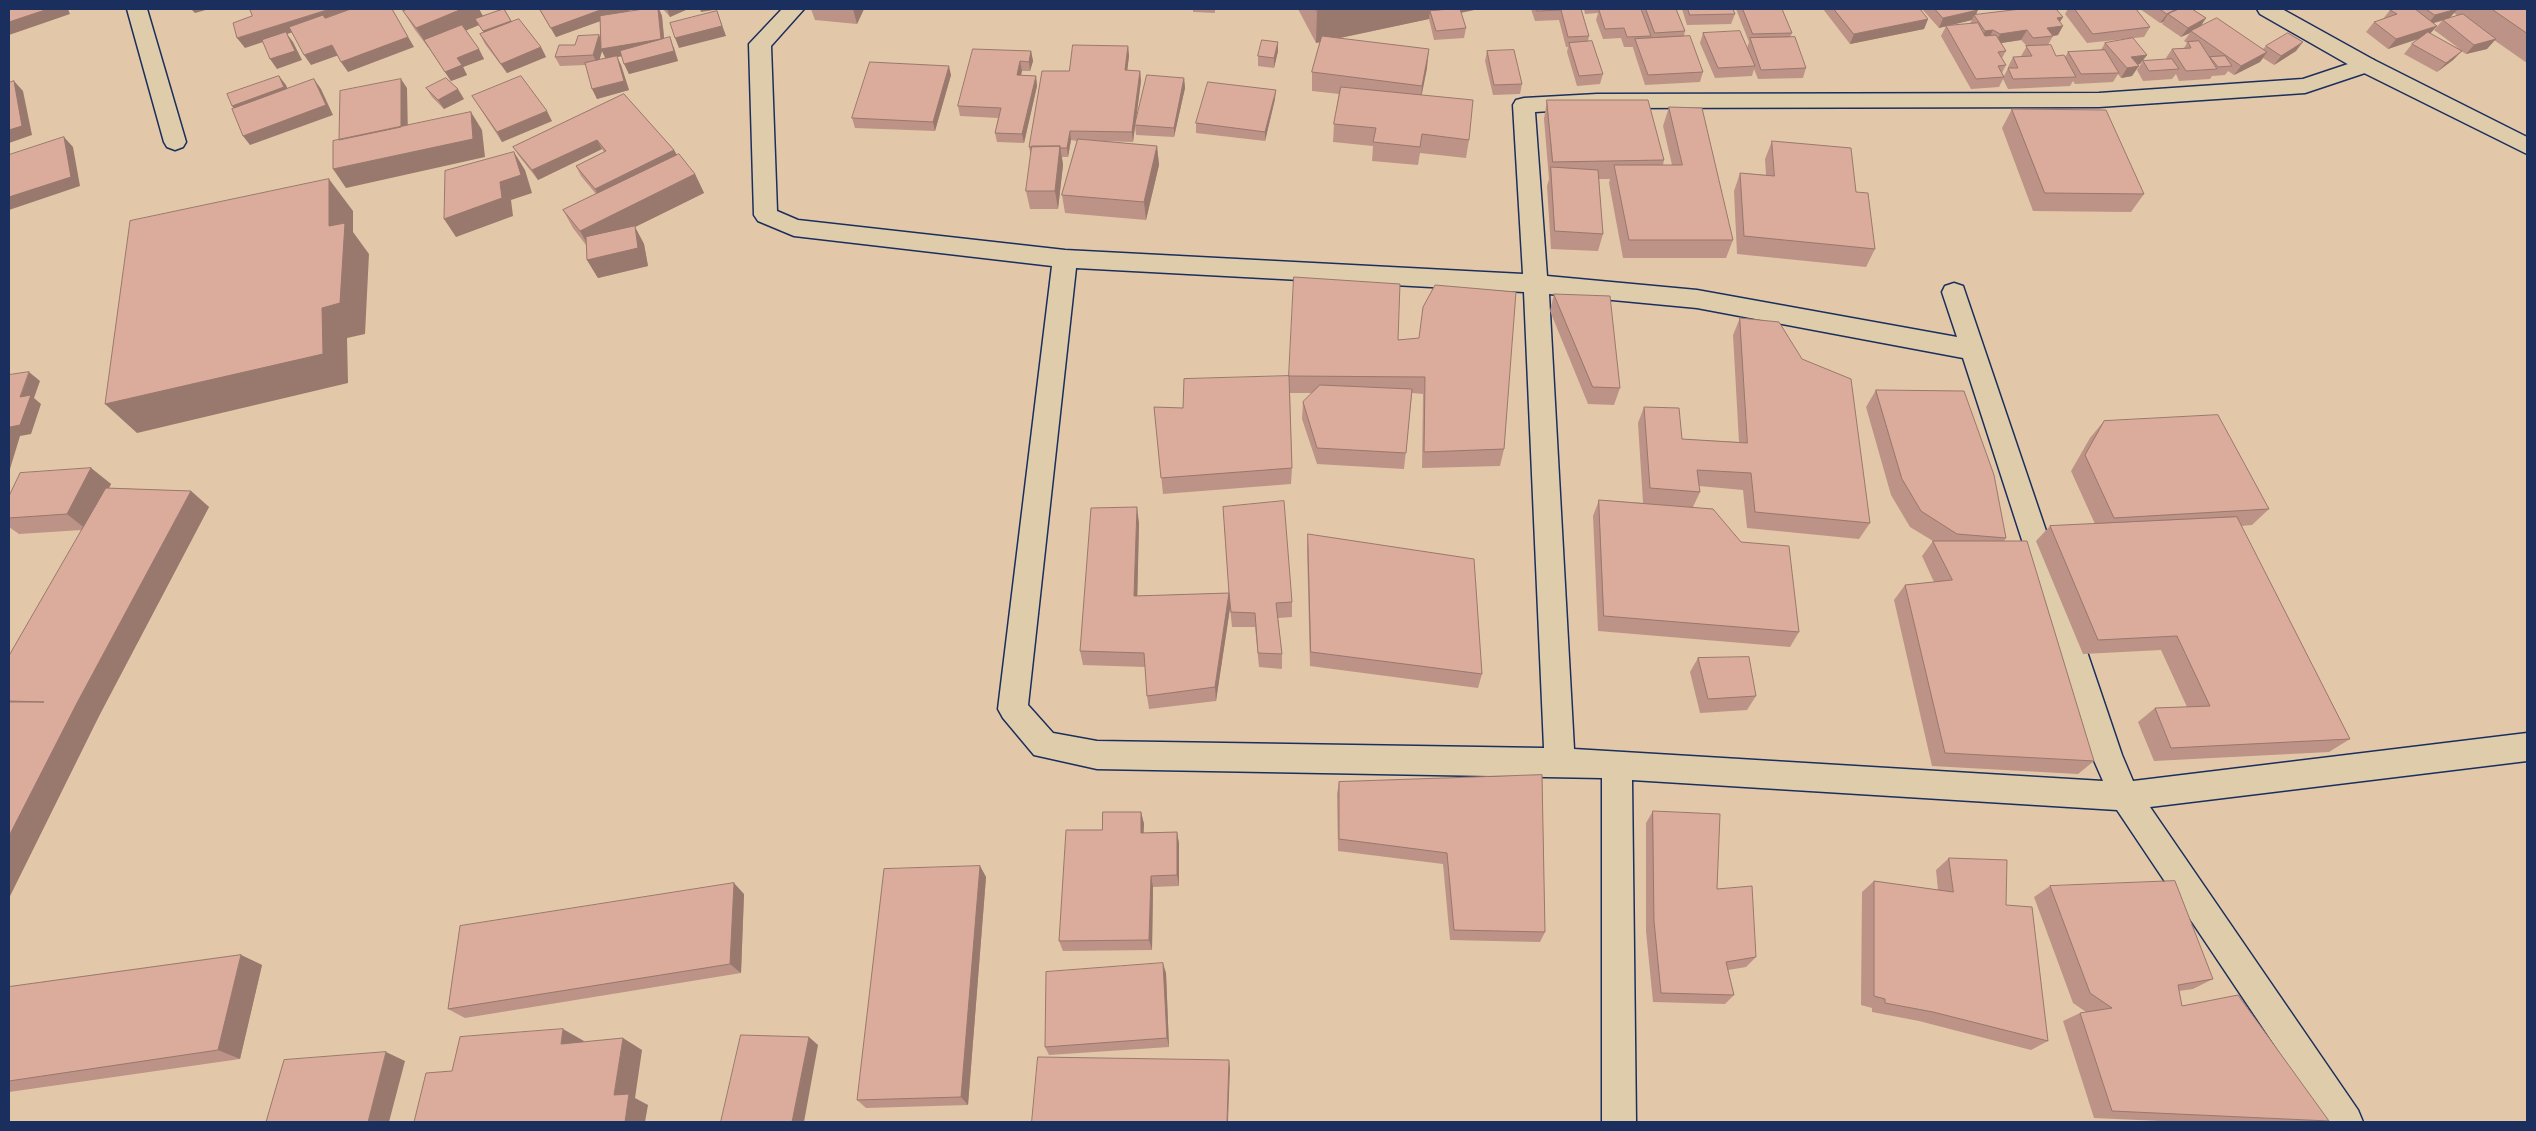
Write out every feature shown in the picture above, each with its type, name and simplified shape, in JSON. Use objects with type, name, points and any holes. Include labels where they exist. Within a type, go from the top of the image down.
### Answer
[{"type":"street","points":[[137,9],[175,142]]},
{"type":"street","points":[[794,9],[760,44],[766,215],[794,228],[1065,259],[1536,284],[1697,298],[1973,350]]},
{"type":"street","points":[[2267,9],[2366,65],[2527,146]]},
{"type":"street","points":[[1560,762],[1536,284],[1524,105],[1597,101],[2099,100],[2305,86],[2366,65]]},
{"type":"street","points":[[1065,259],[1012,709],[1045,745],[1097,755],[1560,762],[2125,796],[2527,747]]},
{"type":"street","points":[[1954,292],[2107,756],[2125,796],[2346,1122]]},
{"type":"street","points":[[1617,766],[1620,1122]]},
{"type":"building","points":[[9,9],[48,9],[9,22]]},
{"type":"building","points":[[250,9],[330,9],[237,38],[233,23],[252,16]]},
{"type":"building","points":[[351,9],[392,9],[408,37],[341,62],[332,45],[304,55],[289,27],[323,15],[325,18]]},
{"type":"building","points":[[408,9],[462,9],[416,28],[403,11]]},
{"type":"building","points":[[504,9],[511,21],[483,31],[475,19]]},
{"type":"building","points":[[540,9],[603,9],[551,28]]},
{"type":"building","points":[[644,9],[658,9],[661,39],[601,49],[600,16]]},
{"type":"building","points":[[1460,9],[1466,28],[1436,31],[1430,11]]},
{"type":"building","points":[[1536,9],[1581,9],[1589,36],[1568,37],[1561,10],[1537,11]]},
{"type":"building","points":[[1641,9],[1651,36],[1627,37],[1624,28],[1605,29],[1599,10]]},
{"type":"building","points":[[1646,9],[1676,9],[1685,31],[1655,33]]},
{"type":"building","points":[[1688,9],[1733,9],[1735,14],[1690,15]]},
{"type":"building","points":[[1743,9],[1782,9],[1792,33],[1753,34]]},
{"type":"building","points":[[1834,9],[1920,9],[1928,19],[1854,34]]},
{"type":"building","points":[[1935,9],[1977,9],[1978,10],[1943,18]]},
{"type":"building","points":[[2021,9],[2056,9],[2063,17],[2057,18],[2063,26],[2047,28],[2053,36],[2033,38],[2027,30],[2000,34],[1993,30],[1985,31],[1974,15]]},
{"type":"building","points":[[2075,9],[2136,9],[2150,27],[2093,34]]},
{"type":"building","points":[[2160,9],[2176,9],[2167,14]]},
{"type":"building","points":[[2179,9],[2192,9],[2206,18],[2188,28],[2168,14]]},
{"type":"building","points":[[2415,9],[2437,26],[2396,39],[2374,22],[2397,14],[2390,10]]},
{"type":"building","points":[[2426,9],[2457,9],[2435,15]]},
{"type":"building","points":[[2492,9],[2527,9],[2527,33]]},
{"type":"building","points":[[717,11],[722,26],[675,38],[670,23]]},
{"type":"building","points":[[2463,14],[2496,39],[2474,45],[2443,20]]},
{"type":"building","points":[[2217,18],[2267,52],[2241,66],[2191,31]]},
{"type":"building","points":[[519,19],[541,47],[501,64],[480,34]]},
{"type":"building","points":[[1978,23],[1985,36],[1996,35],[2006,51],[1998,52],[2006,65],[1998,66],[2004,77],[1976,79],[1946,26]]},
{"type":"building","points":[[462,25],[479,49],[457,58],[462,65],[445,72],[424,40]]},
{"type":"building","points":[[1740,31],[1755,66],[1718,68],[1703,33]]},
{"type":"building","points":[[286,32],[295,51],[270,59],[262,40]]},
{"type":"building","points":[[2428,32],[2462,51],[2446,63],[2412,44]]},
{"type":"building","points":[[2288,33],[2303,42],[2281,56],[2266,46]]},
{"type":"building","points":[[599,35],[593,55],[555,57],[559,45],[575,45],[578,36]]},
{"type":"building","points":[[1322,36],[1429,49],[1422,86],[1312,72]]},
{"type":"building","points":[[1690,36],[1703,72],[1648,75],[1635,39]]},
{"type":"building","points":[[670,37],[674,51],[624,64],[620,51]]},
{"type":"building","points":[[1795,37],[1806,68],[1761,70],[1750,38]]},
{"type":"building","points":[[2133,38],[2147,55],[2131,57],[2139,66],[2127,68],[2105,43]]},
{"type":"building","points":[[1262,40],[1278,42],[1274,58],[1258,56]]},
{"type":"building","points":[[1592,41],[1603,74],[1579,76],[1569,43]]},
{"type":"building","points":[[2199,41],[2217,69],[2186,71],[2172,49],[2191,48],[2188,42]]},
{"type":"building","points":[[1073,45],[1128,46],[1125,70],[1140,71],[1132,132],[1070,131],[1067,148],[1060,148],[1060,146],[1029,147],[1042,71],[1069,71]]},
{"type":"building","points":[[2051,45],[2056,56],[2064,55],[2076,77],[2013,79],[2008,68],[2018,68],[2013,57],[2032,56],[2026,46]]},
{"type":"building","points":[[973,49],[1031,51],[1029,62],[1020,61],[1017,75],[1036,76],[1022,134],[995,133],[1001,108],[958,106]]},
{"type":"building","points":[[1514,50],[1522,84],[1494,85],[1487,51]]},
{"type":"building","points":[[2105,50],[2119,73],[2081,74],[2068,52]]},
{"type":"building","points":[[617,56],[624,81],[592,89],[585,63]]},
{"type":"building","points":[[2225,56],[2232,66],[2218,67],[2210,57]]},
{"type":"building","points":[[2172,59],[2179,69],[2149,71],[2143,61]]},
{"type":"building","points":[[870,62],[949,66],[933,122],[852,118]]},
{"type":"building","points":[[1147,75],[1184,78],[1174,128],[1135,125]]},
{"type":"building","points":[[279,76],[284,87],[232,106],[227,94]]},
{"type":"building","points":[[521,76],[547,111],[497,132],[472,96]]},
{"type":"building","points":[[446,78],[458,89],[438,100],[426,88]]},
{"type":"building","points":[[314,79],[326,105],[243,136],[232,109]]},
{"type":"building","points":[[401,79],[401,127],[339,140],[340,91]]},
{"type":"building","points":[[14,81],[22,126],[9,130],[9,83]]},
{"type":"building","points":[[1208,82],[1276,90],[1265,132],[1196,123]]},
{"type":"building","points":[[1341,87],[1473,100],[1469,140],[1422,134],[1420,147],[1373,142],[1376,128],[1334,124]]},
{"type":"building","points":[[624,94],[674,150],[595,189],[576,166],[606,151],[597,140],[532,170],[513,147]]},
{"type":"building","points":[[1547,100],[1648,100],[1664,160],[1553,162]]},
{"type":"building","points":[[1669,107],[1702,108],[1733,240],[1629,240],[1614,165],[1682,165]]},
{"type":"building","points":[[2012,109],[2106,110],[2144,194],[2045,193]]},
{"type":"building","points":[[471,112],[473,139],[333,169],[333,141]]},
{"type":"building","points":[[64,137],[71,177],[9,197],[9,155]]},
{"type":"building","points":[[1078,139],[1157,146],[1144,202],[1062,195]]},
{"type":"building","points":[[1772,141],[1851,148],[1856,192],[1868,193],[1875,249],[1744,236],[1740,173],[1774,176]]},
{"type":"building","points":[[1032,146],[1060,146],[1055,191],[1026,191]]},
{"type":"building","points":[[514,152],[521,175],[500,182],[502,198],[444,219],[445,171]]},
{"type":"building","points":[[679,154],[695,174],[580,231],[563,210]]},
{"type":"building","points":[[1551,167],[1598,170],[1603,234],[1555,231]]},
{"type":"building","points":[[329,179],[329,226],[345,223],[340,303],[322,308],[323,354],[105,404],[130,221]]},
{"type":"building","points":[[635,226],[638,248],[587,260],[586,237]]},
{"type":"building","points":[[1294,277],[1400,284],[1398,340],[1419,338],[1423,307],[1435,285],[1516,292],[1504,449],[1424,452],[1425,377],[1289,376]]},
{"type":"building","points":[[1554,294],[1610,296],[1620,388],[1593,387]]},
{"type":"building","points":[[1740,318],[1779,322],[1802,359],[1851,379],[1870,523],[1755,512],[1751,473],[1697,470],[1700,492],[1650,488],[1644,407],[1679,408],[1682,439],[1747,443]]},
{"type":"building","points":[[29,372],[20,397],[31,395],[20,425],[10,427],[9,430],[9,375]]},
{"type":"building","points":[[1289,376],[1292,468],[1161,478],[1154,407],[1183,408],[1184,379]]},
{"type":"building","points":[[1320,385],[1412,389],[1406,453],[1317,448],[1303,402]]},
{"type":"building","points":[[1876,390],[1964,391],[1994,475],[2006,538],[1957,534],[1921,511],[1902,479]]},
{"type":"building","points":[[2218,415],[2269,509],[2114,518],[2085,455],[2104,421]]},
{"type":"building","points":[[91,468],[67,514],[9,518],[9,496],[20,473]]},
{"type":"building","points":[[106,488],[191,491],[77,703],[9,836],[9,702],[44,702],[9,701],[9,656]]},
{"type":"building","points":[[1599,500],[1713,509],[1741,542],[1789,546],[1799,632],[1604,616]]},
{"type":"building","points":[[1284,501],[1292,602],[1276,603],[1282,654],[1258,653],[1255,613],[1231,612],[1223,507]]},
{"type":"building","points":[[1137,507],[1134,596],[1229,593],[1215,687],[1147,696],[1144,653],[1080,651],[1091,508]]},
{"type":"building","points":[[2237,517],[2350,739],[2171,748],[2155,708],[2210,706],[2177,636],[2098,640],[2050,526]]},
{"type":"building","points":[[1308,534],[1474,559],[1482,674],[1311,652]]},
{"type":"building","points":[[1933,541],[2027,541],[2094,761],[1945,753],[1905,585],[1952,580]]},
{"type":"building","points":[[1749,657],[1756,696],[1708,699],[1698,658]]},
{"type":"building","points":[[1542,775],[1545,932],[1454,930],[1447,853],[1339,839],[1339,782]]},
{"type":"building","points":[[1653,811],[1720,814],[1717,889],[1752,886],[1756,957],[1726,962],[1734,995],[1661,993],[1654,921]]},
{"type":"building","points":[[1103,812],[1141,812],[1141,833],[1177,832],[1177,875],[1151,876],[1149,940],[1059,941],[1066,830],[1102,830]]},
{"type":"building","points":[[1949,858],[2007,860],[2006,905],[2032,907],[2048,1041],[1933,1012],[1885,1003],[1885,999],[1874,996],[1874,881],[1953,892]]},
{"type":"building","points":[[980,866],[961,1097],[857,1100],[884,869]]},
{"type":"building","points":[[2175,881],[2213,979],[2178,985],[2182,1006],[2238,995],[2329,1121],[2112,1111],[2080,1013],[2112,1008],[2090,993],[2050,886]]},
{"type":"building","points":[[734,883],[730,964],[448,1009],[460,926]]},
{"type":"building","points":[[241,955],[218,1050],[9,1081],[9,987]]},
{"type":"building","points":[[1163,963],[1167,1038],[1045,1047],[1046,972]]},
{"type":"building","points":[[563,1029],[561,1044],[623,1038],[614,1095],[629,1094],[625,1122],[414,1122],[426,1073],[452,1071],[460,1037]]},
{"type":"building","points":[[741,1035],[809,1037],[792,1122],[721,1122]]},
{"type":"building","points":[[386,1052],[368,1122],[266,1122],[284,1060]]},
{"type":"building","points":[[1038,1057],[1229,1060],[1227,1122],[1032,1122]]}]
